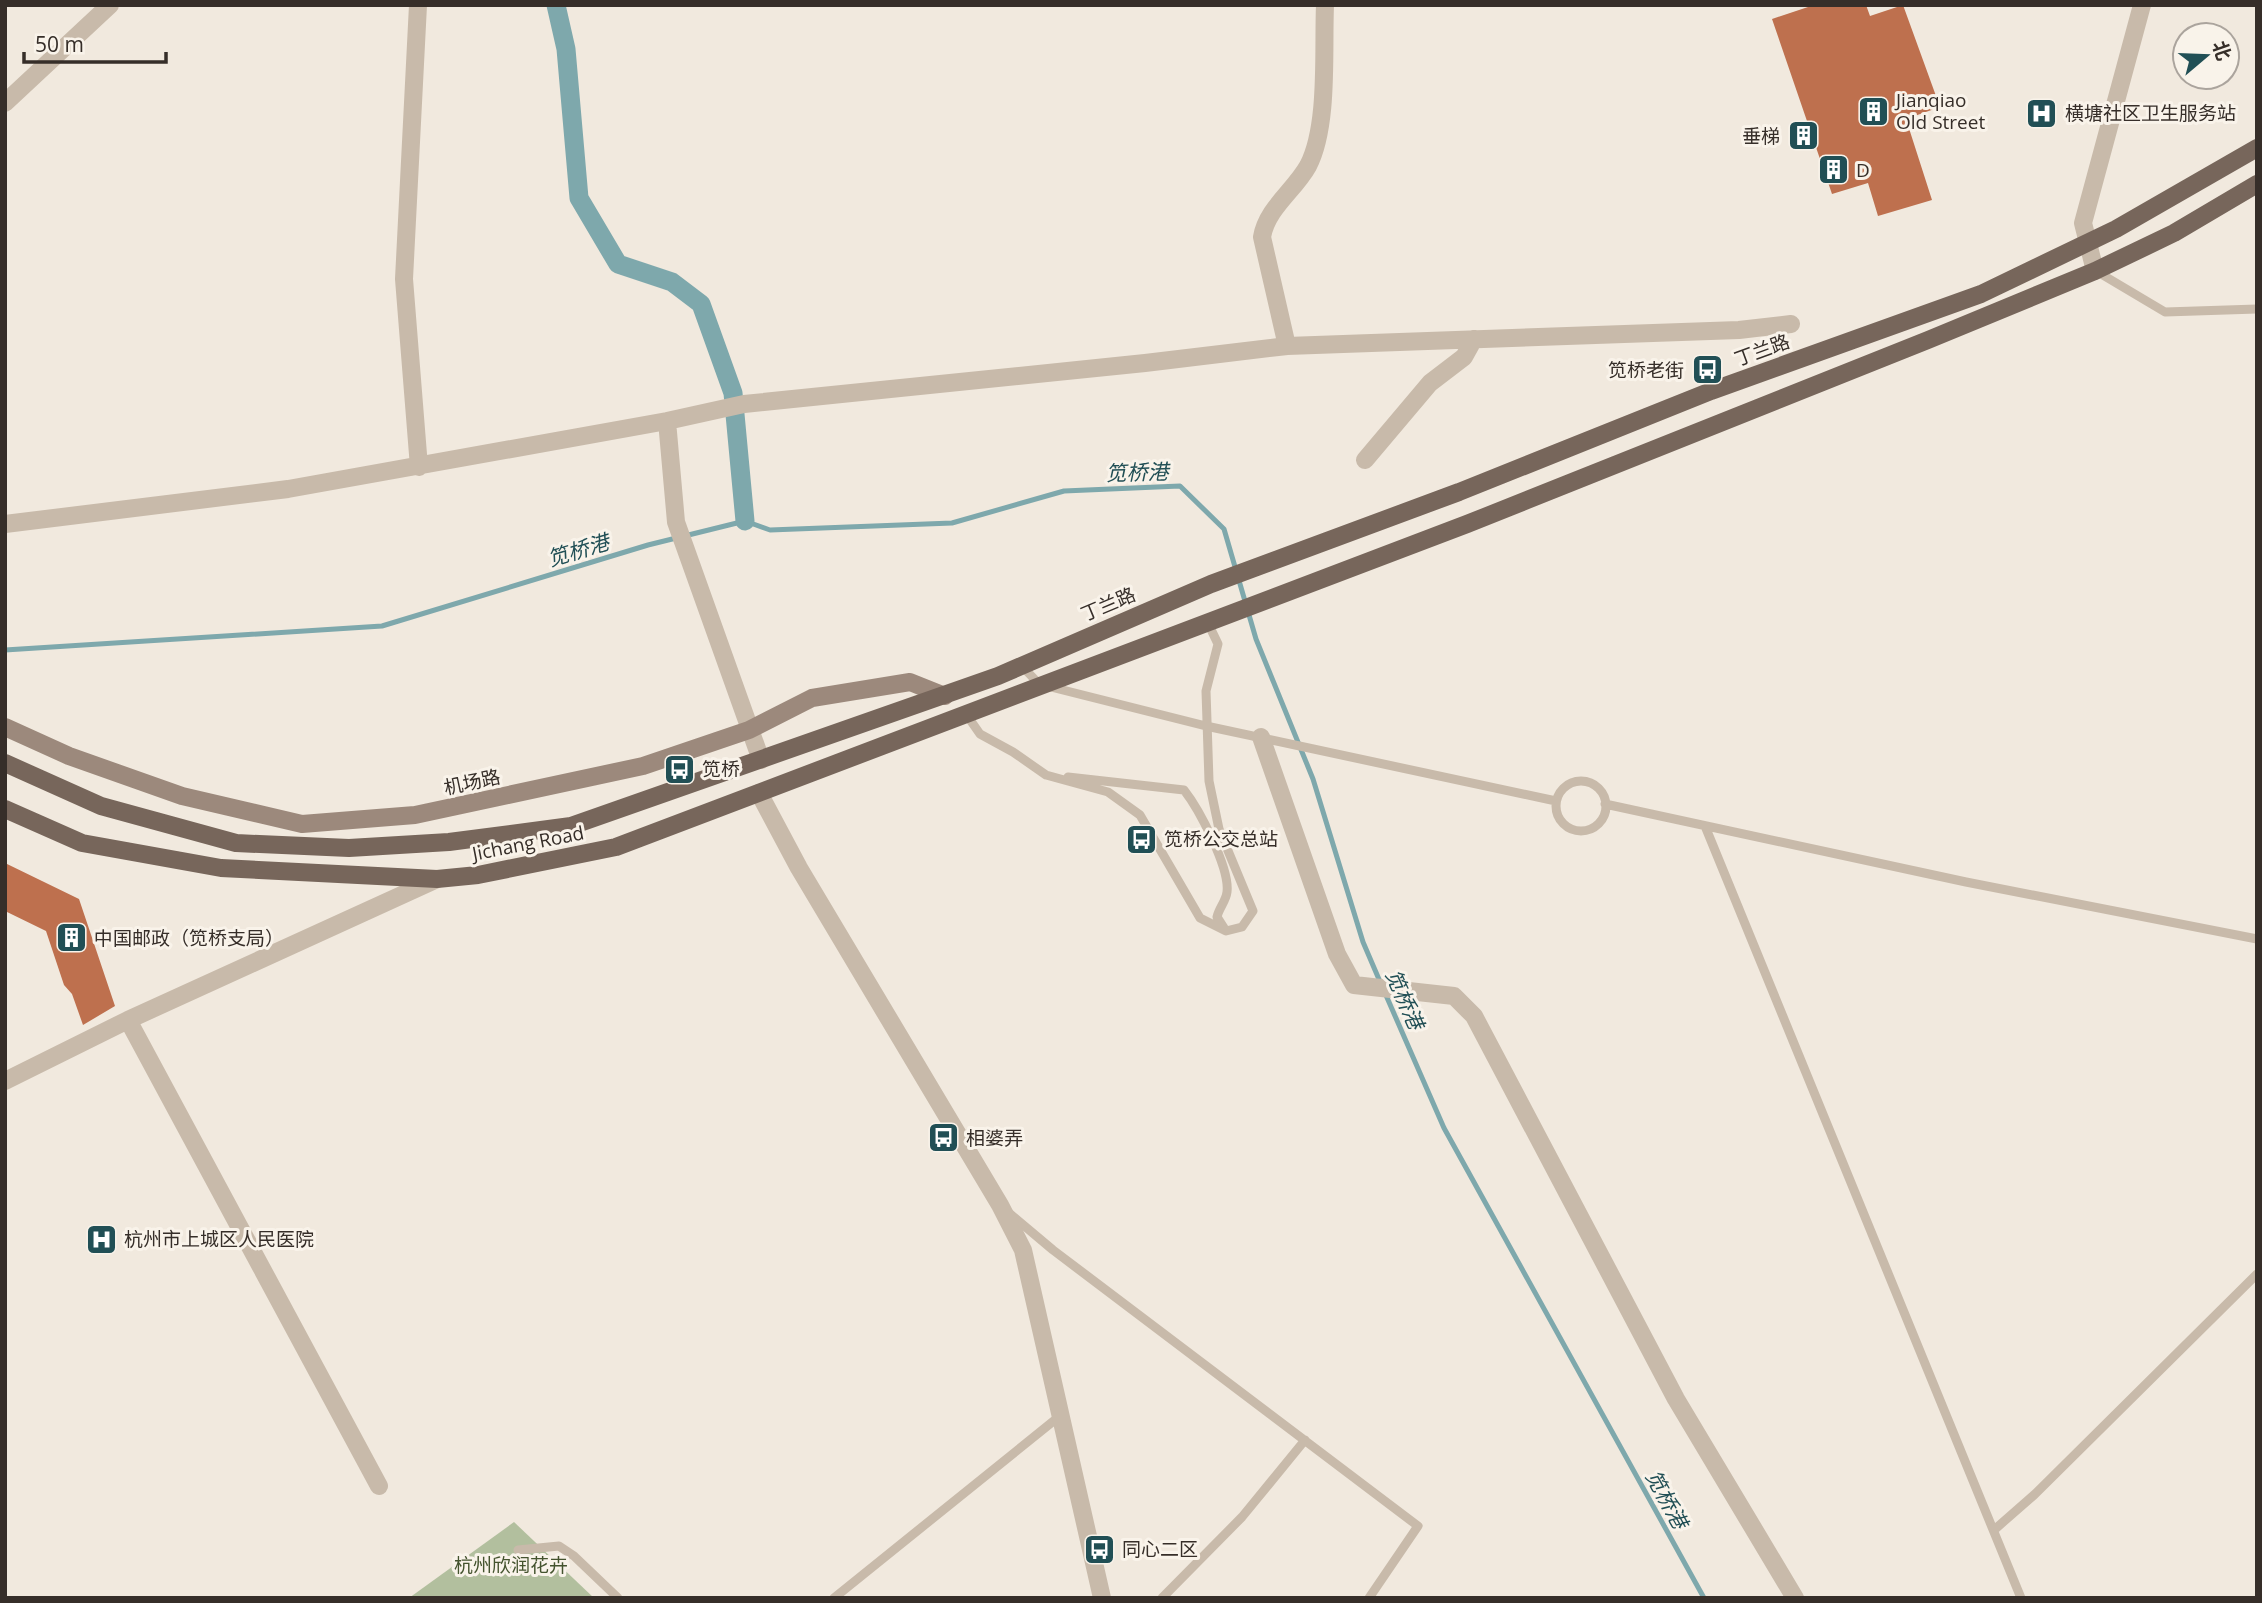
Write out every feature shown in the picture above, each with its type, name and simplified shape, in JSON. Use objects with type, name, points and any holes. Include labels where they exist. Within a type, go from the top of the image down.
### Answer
[{"type":"main road","name":"丁兰路","points":[[1021,665],[1211,584],[1459,492],[1712,391],[1981,294],[2088,243],[2257,148]]},
{"type":"main road","points":[[1039,684],[1631,460],[2095,271],[2174,233],[2257,184]]},
{"type":"main road","points":[[5,763],[101,806],[236,843],[349,848],[449,842],[571,826],[945,696],[1021,665]]},
{"type":"main road","name":"机场路","points":[[5,727],[69,756],[182,796],[302,824],[429,813],[643,766],[749,730],[812,698],[910,682],[945,696]]},
{"type":"main road","name":"Jichang Road","points":[[5,809],[82,843],[221,868],[437,879],[478,875],[616,846],[1039,684]]},
{"type":"street","points":[[5,103],[110,5]]},
{"type":"street","points":[[418,5],[404,279],[419,467]]},
{"type":"street","points":[[1287,346],[1262,237],[1265,221],[1309,165],[1320,125],[1325,5]]},
{"type":"street","points":[[2095,271],[2083,223],[2142,5]]},
{"type":"street","points":[[5,524],[288,489],[667,421],[735,405],[1287,346],[1739,330],[1791,324]]},
{"type":"street","points":[[1365,460],[1430,383],[1464,357],[1474,339]]},
{"type":"street","points":[[667,421],[678,529],[761,760]]},
{"type":"street","points":[[1268,739],[1337,954],[1354,985],[1454,996],[1474,1016],[1676,1399],[1795,1598]]},
{"type":"street","points":[[759,793],[799,868],[1000,1205],[1023,1250],[1102,1598]]},
{"type":"street","points":[[5,1081],[128,1020],[437,879]]},
{"type":"street","points":[[128,1020],[379,1486]]},
{"type":"lane","points":[[2095,271],[2165,312],[2257,309]]},
{"type":"lane","points":[[965,713],[980,734],[1013,752],[1046,775],[1108,792],[1140,815],[1200,918],[1226,931],[1242,927],[1253,911],[1219,829],[1209,780],[1206,691],[1218,643],[1207,621]]},
{"type":"lane","points":[[1021,665],[1039,684],[1206,726],[1556,801]]},
{"type":"lane","points":[[1046,775],[1184,790],[1196,806],[1227,879],[1227,895],[1219,905],[1217,918],[1226,931]]},
{"type":"lane","points":[[1578,781],[1594,784],[1604,797],[1605,804],[1601,820],[1588,830],[1579,831],[1571,829],[1559,818],[1556,801],[1563,787],[1578,781]]},
{"type":"lane","points":[[1605,804],[1966,882],[2257,939]]},
{"type":"lane","points":[[1705,826],[2021,1598]]},
{"type":"lane","points":[[1000,1205],[1053,1250],[1418,1526],[1369,1598]]},
{"type":"lane","points":[[1994,1530],[2034,1495],[2257,1274]]},
{"type":"lane","points":[[834,1598],[1061,1415]]},
{"type":"lane","points":[[1162,1598],[1242,1517],[1305,1440]]},
{"type":"lane","points":[[518,1550],[559,1546],[574,1556],[618,1598]]},
{"type":"green space","name":"杭州欣润花卉","points":[[514,1522],[594,1598],[409,1598]]},
{"type":"building","name":"Jianqiao Old Street","points":[[1814,5],[1866,5],[1870,16],[1903,5],[1940,107],[1906,119],[1932,200],[1878,216],[1868,183],[1832,194],[1772,19]]},
{"type":"building","name":"中国邮政（笕桥支局）","points":[[5,863],[79,899],[115,1006],[83,1025],[72,994],[64,985],[46,931],[5,911]]},
{"type":"waterway","points":[[556,5],[566,49],[579,198],[618,264],[672,282],[701,304],[733,393],[745,521]]},
{"type":"waterway","name":"笕桥港","points":[[5,650],[382,626],[648,545],[745,521],[770,530],[952,523],[1064,491],[1180,486],[1224,529],[1256,639],[1313,779],[1363,942],[1381,984]]},
{"type":"waterway","name":"笕桥港","points":[[1385,993],[1444,1128],[1704,1598]]},
{"type":"place","name":"Jianqiao Old Street","points":[[1873,111]]},
{"type":"place","name":"横塘社区卫生服务站","points":[[2042,113]]},
{"type":"place","name":"垂梯","points":[[1803,136]]},
{"type":"place","name":"D","points":[[1833,170]]},
{"type":"place","name":"笕桥老街","points":[[1707,370]]},
{"type":"place","name":"笕桥","points":[[679,769]]},
{"type":"place","name":"笕桥公交总站","points":[[1141,839]]},
{"type":"place","name":"中国邮政（笕桥支局）","points":[[71,938]]},
{"type":"place","name":"相婆弄","points":[[943,1138]]},
{"type":"place","name":"杭州市上城区人民医院","points":[[101,1239]]},
{"type":"place","name":"同心二区","points":[[1099,1549]]}]
